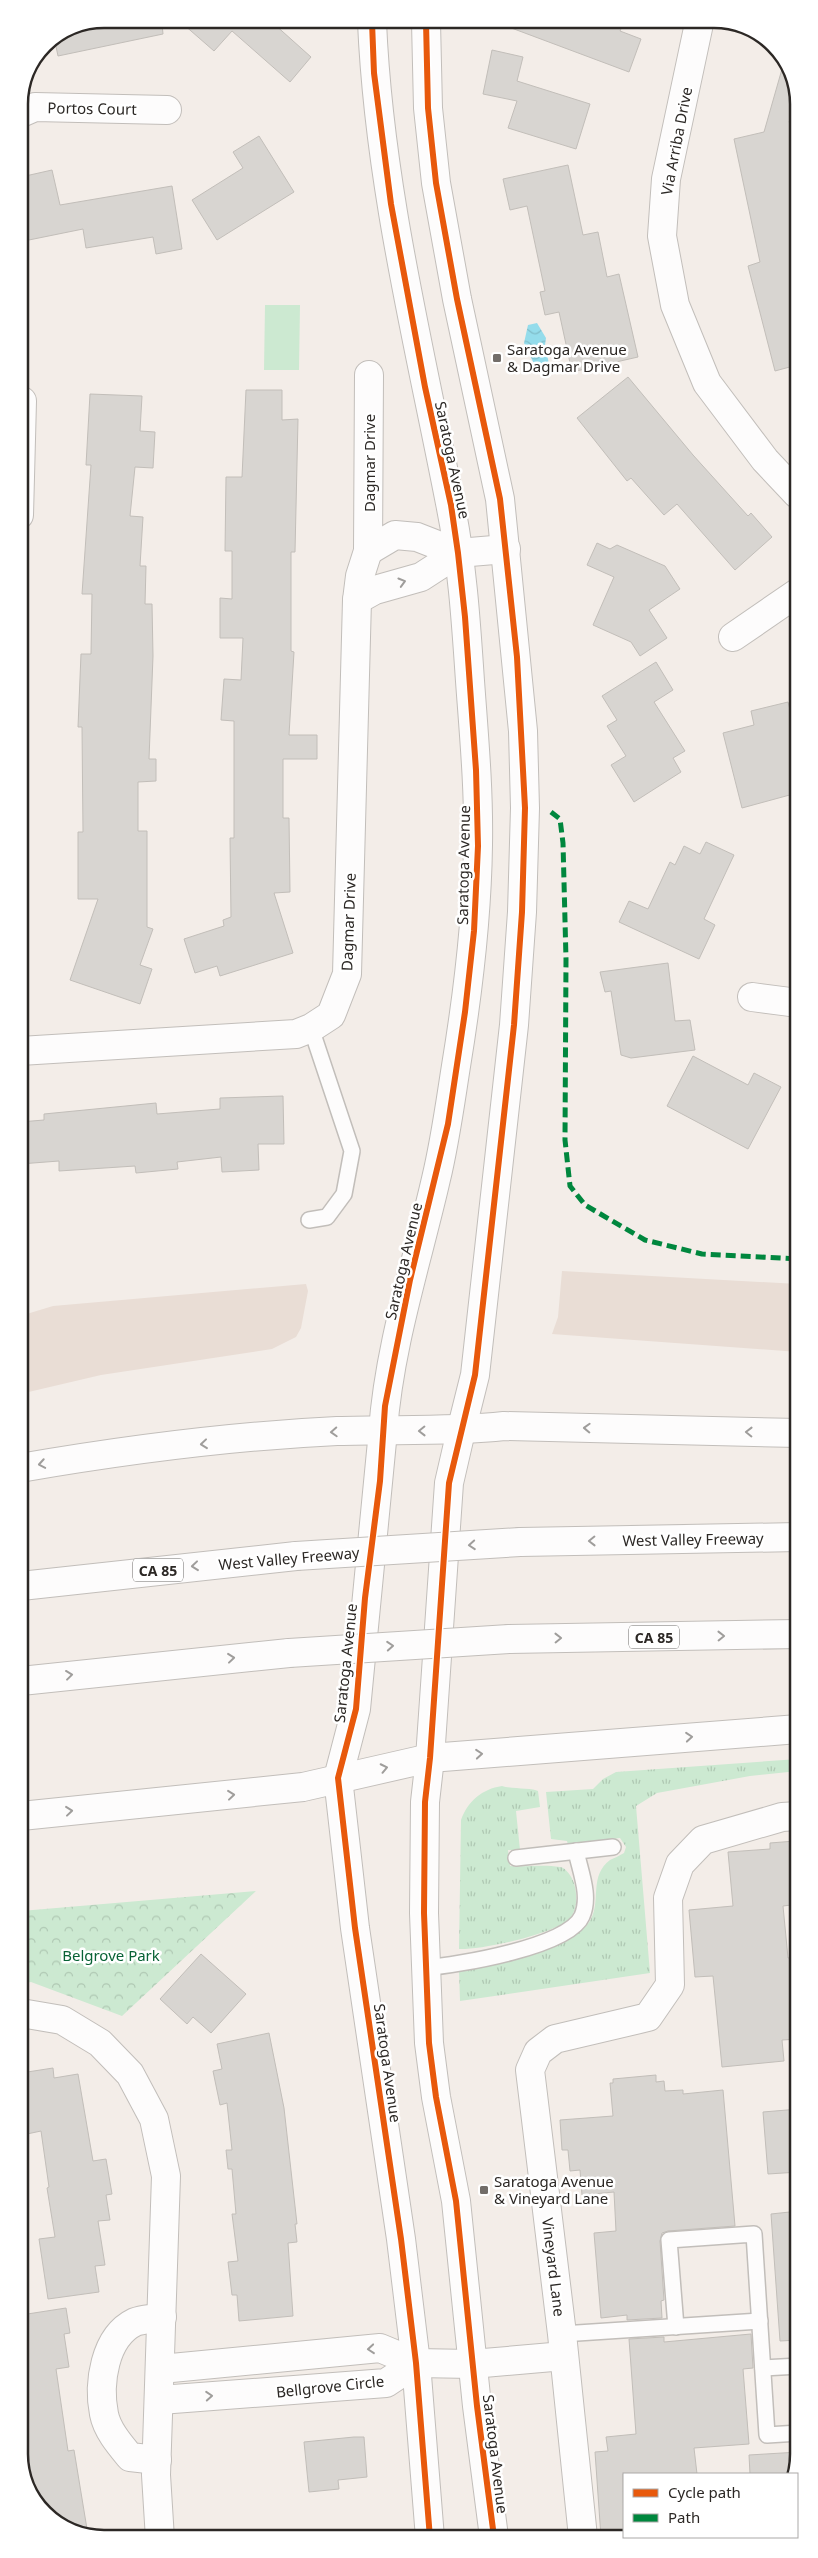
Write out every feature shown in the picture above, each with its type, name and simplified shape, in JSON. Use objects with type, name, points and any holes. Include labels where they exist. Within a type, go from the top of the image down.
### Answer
[{"type":"main road","name":"Saratoga Avenue","points":[[372,27],[374,73],[391,204],[425,387],[451,505],[458,553],[466,617],[476,770],[478,846],[474,931],[465,1012],[448,1124],[410,1280],[385,1406],[356,1709],[338,1778],[354,1919],[401,2239],[416,2363],[429,2530]]},
{"type":"main road","name":"Saratoga Avenue","points":[[426,28],[428,108],[436,183],[457,299],[500,499],[523,731],[525,808],[522,912],[514,1025],[474,1374],[448,1483],[430,1758],[425,1802],[424,1968],[429,2042],[436,2098],[456,2201],[472,2364],[493,2530]]},
{"type":"main road","name":"Via Arriba Drive","points":[[698,28],[666,179],[662,236],[676,305],[707,383],[765,460],[790,487]]},
{"type":"main road","name":"Portos Court","points":[[27,111],[36,107],[167,110]]},
{"type":"main road","name":"Dagmar Drive","points":[[27,1051],[296,1034],[311,1028],[331,1015],[347,974],[358,600],[360,576],[368,551],[369,375]]},
{"type":"main road","points":[[368,551],[395,535],[417,537],[458,553],[506,549]]},
{"type":"main road","points":[[358,600],[376,590],[421,577],[458,553]]},
{"type":"main road","points":[[732,637],[790,598]]},
{"type":"main road","points":[[752,997],[790,1002]]},
{"type":"main road","points":[[27,1467],[150,1449],[337,1431],[461,1431],[504,1426],[790,1433]]},
{"type":"main road","name":"West Valley Freeway","points":[[27,1585],[296,1556],[520,1542],[790,1537]]},
{"type":"main road","name":"CA 85","points":[[27,1680],[289,1653],[509,1639],[790,1634]]},
{"type":"main road","points":[[27,1815],[303,1788],[338,1778],[430,1758],[790,1730]]},
{"type":"main road","name":"Vineyard Lane","points":[[582,2530],[563,2345],[530,2070],[538,2052],[555,2040],[648,2017],[670,1985],[668,1898],[680,1864],[703,1840],[782,1817],[790,1816]]},
{"type":"main road","points":[[27,2014],[62,2020],[100,2043],[130,2074],[154,2119],[166,2176],[157,2460],[160,2530]]},
{"type":"main road","points":[[157,2460],[130,2457],[117,2442],[104,2415],[103,2370],[114,2340],[136,2322],[162,2317]]},
{"type":"main road","points":[[416,2363],[472,2364],[563,2345]]},
{"type":"main road","name":"Bellgrove Circle","points":[[161,2369],[380,2348],[416,2363]]},
{"type":"main road","name":"Bellgrove Circle","points":[[160,2400],[386,2384],[416,2363]]},
{"type":"lane","points":[[309,1220],[327,1217],[344,1194],[352,1151],[311,1028]]},
{"type":"lane","points":[[516,1858],[613,1847]]},
{"type":"lane","points":[[424,1968],[457,1965],[507,1953],[558,1937],[570,1930],[582,1916],[586,1893],[576,1851]]},
{"type":"lane","points":[[676,2327],[669,2240],[754,2234],[767,2435],[790,2434]]},
{"type":"lane","points":[[563,2345],[676,2327],[760,2321]]},
{"type":"lane","points":[[763,2368],[790,2366]]},
{"type":"shaded area","points":[[562,1271],[790,1284],[790,1351],[552,1334],[558,1317]]},
{"type":"shaded area","points":[[306,1284],[308,1291],[301,1328],[296,1337],[272,1349],[101,1375],[27,1392],[27,1314],[53,1306]]},
{"type":"green space","points":[[265,305],[300,305],[299,370],[264,370]]},
{"type":"green space","points":[[790,1760],[790,1772],[750,1776],[657,1793],[636,1806],[650,1973],[460,2001],[459,1971],[531,1954],[551,1947],[569,1939],[582,1930],[591,1919],[594,1911],[597,1880],[600,1873],[610,1860],[624,1853],[626,1847],[620,1838],[568,1845],[567,1841],[551,1839],[546,1792],[593,1789],[603,1779],[616,1772]]},
{"type":"green space","points":[[502,1786],[538,1791],[540,1807],[516,1811],[520,1850],[508,1850],[510,1866],[563,1868],[570,1875],[576,1891],[574,1910],[571,1917],[563,1923],[535,1935],[484,1947],[459,1949],[461,1820],[468,1807],[477,1797],[488,1790]]},
{"type":"green space","name":"Belgrove Park","points":[[256,1891],[122,2016],[31,1982],[27,1983],[27,1910]]},
{"type":"water","points":[[537,323],[546,338],[545,345],[549,364],[536,368],[524,343],[528,325]]},
{"type":"building","points":[[104,27],[162,27],[163,34],[58,56],[56,45],[61,40],[89,29]]},
{"type":"building","points":[[187,27],[278,27],[311,57],[290,82],[232,31],[214,51]]},
{"type":"building","points":[[510,28],[621,28],[620,31],[641,39],[629,72]]},
{"type":"building","points":[[492,50],[523,57],[517,81],[590,104],[576,149],[508,128],[517,101],[483,94]]},
{"type":"building","points":[[782,69],[790,94],[790,367],[775,371],[748,266],[760,262],[734,139],[764,132]]},
{"type":"building","points":[[259,136],[294,192],[217,240],[192,200],[243,168],[233,152]]},
{"type":"building","points":[[568,165],[583,235],[598,232],[607,277],[619,274],[638,357],[572,372],[559,312],[545,315],[540,292],[545,291],[527,206],[510,210],[503,179]]},
{"type":"building","points":[[52,170],[60,205],[172,186],[182,249],[156,254],[153,237],[86,248],[83,229],[27,240],[27,176]]},
{"type":"building","points":[[628,377],[693,455],[748,516],[751,513],[772,537],[735,570],[677,504],[664,515],[631,478],[627,481],[577,418]]},
{"type":"building","points":[[246,390],[282,390],[282,420],[298,419],[295,552],[291,552],[291,651],[294,652],[289,735],[317,735],[317,759],[283,759],[283,818],[289,818],[290,892],[274,893],[293,953],[220,976],[217,966],[195,973],[184,939],[224,926],[223,920],[231,917],[230,838],[234,838],[234,721],[221,720],[224,679],[241,680],[243,638],[220,638],[220,598],[232,599],[232,551],[225,551],[226,477],[242,477]]},
{"type":"building","points":[[90,394],[142,396],[140,431],[155,432],[153,468],[135,467],[130,516],[143,517],[140,566],[146,566],[145,604],[152,604],[153,656],[149,759],[156,759],[156,781],[138,782],[138,831],[147,831],[147,927],[153,929],[140,965],[152,969],[140,1004],[70,980],[98,899],[78,899],[78,832],[83,832],[82,727],[78,727],[81,654],[91,654],[92,594],[82,594],[91,465],[86,465]]},
{"type":"building","points":[[597,543],[610,549],[617,545],[665,566],[680,589],[649,610],[667,638],[640,656],[631,642],[593,625],[614,577],[587,565]]},
{"type":"building","points":[[656,662],[673,690],[654,702],[685,751],[673,758],[681,772],[634,802],[611,765],[626,756],[607,726],[617,720],[602,696]]},
{"type":"building","points":[[788,702],[790,710],[790,795],[742,808],[723,733],[754,725],[751,711]]},
{"type":"building","points":[[706,842],[734,855],[704,919],[715,925],[699,959],[619,922],[629,901],[648,909],[670,862],[675,865],[684,846],[700,854]]},
{"type":"building","points":[[668,963],[675,1021],[690,1020],[695,1050],[631,1058],[621,1055],[611,991],[605,992],[600,972]]},
{"type":"building","points":[[693,1056],[748,1085],[754,1073],[781,1087],[748,1149],[667,1106]]},
{"type":"building","points":[[283,1096],[284,1144],[258,1144],[259,1170],[222,1172],[221,1157],[177,1162],[178,1169],[136,1173],[135,1166],[59,1171],[59,1161],[27,1163],[27,1121],[44,1120],[44,1114],[156,1103],[157,1114],[220,1109],[220,1098]]},
{"type":"building","points":[[790,1841],[790,1905],[783,1906],[788,1958],[790,1958],[790,2040],[782,2040],[784,2061],[722,2067],[713,1976],[695,1977],[689,1910],[733,1906],[728,1852],[770,1849],[770,1843]]},
{"type":"building","points":[[201,1954],[246,1994],[211,2033],[193,2017],[187,2024],[160,1999]]},
{"type":"building","points":[[269,2033],[284,2108],[297,2224],[295,2224],[297,2242],[288,2243],[293,2316],[239,2321],[237,2295],[232,2295],[228,2262],[238,2261],[232,2214],[236,2214],[232,2169],[228,2169],[226,2150],[232,2150],[227,2103],[220,2105],[213,2071],[222,2069],[217,2044]]},
{"type":"building","points":[[53,2068],[54,2078],[78,2074],[93,2161],[106,2159],[112,2194],[106,2195],[110,2220],[98,2221],[105,2265],[95,2266],[99,2292],[48,2299],[39,2239],[55,2237],[47,2188],[49,2187],[41,2131],[27,2134],[27,2072]]},
{"type":"building","points":[[656,2075],[656,2082],[664,2081],[665,2091],[683,2090],[683,2094],[723,2090],[735,2226],[662,2233],[660,2241],[664,2300],[661,2301],[662,2318],[627,2320],[627,2315],[601,2318],[594,2233],[616,2231],[614,2192],[582,2195],[580,2170],[570,2171],[568,2150],[562,2150],[560,2120],[613,2116],[610,2083],[613,2083],[613,2079]]},
{"type":"building","points":[[790,2110],[790,2173],[768,2174],[763,2112]]},
{"type":"building","points":[[790,2212],[790,2340],[780,2341],[771,2214]]},
{"type":"building","points":[[66,2308],[70,2333],[64,2334],[69,2367],[56,2369],[68,2451],[74,2450],[87,2528],[75,2525],[53,2512],[43,2501],[30,2474],[27,2454],[27,2314]]},
{"type":"building","points":[[751,2334],[753,2368],[743,2369],[749,2444],[694,2448],[697,2473],[623,2473],[623,2530],[601,2530],[595,2452],[608,2451],[606,2437],[636,2434],[629,2339],[664,2337],[664,2342]]},
{"type":"building","points":[[364,2437],[367,2477],[338,2480],[339,2489],[309,2492],[304,2442]]},
{"type":"building","points":[[790,2453],[788,2473],[750,2473],[749,2455]]},
{"type":"marked path","points":[[551,812],[560,819],[563,843],[566,959],[565,1140],[570,1186],[585,1205],[645,1240],[702,1254],[790,1259]]},
{"type":"cycle path","points":[[372,27],[374,73],[391,204],[425,387],[451,505],[458,553],[465,617],[476,770],[478,846],[474,931],[465,1012],[448,1124],[410,1280],[385,1406],[380,1481],[365,1598],[356,1709],[338,1778],[355,1928],[401,2239],[416,2363],[429,2530]]},
{"type":"cycle path","points":[[426,28],[428,108],[436,183],[457,299],[500,499],[517,657],[525,808],[522,912],[514,1025],[475,1375],[449,1483],[430,1758],[425,1802],[424,1913],[429,2043],[436,2097],[456,2201],[477,2406],[493,2530]]},
{"type":"place","name":"Saratoga Avenue & Dagmar Drive","points":[[497,358]]},
{"type":"place","name":"Saratoga Avenue & Vineyard Lane","points":[[484,2190]]}]
